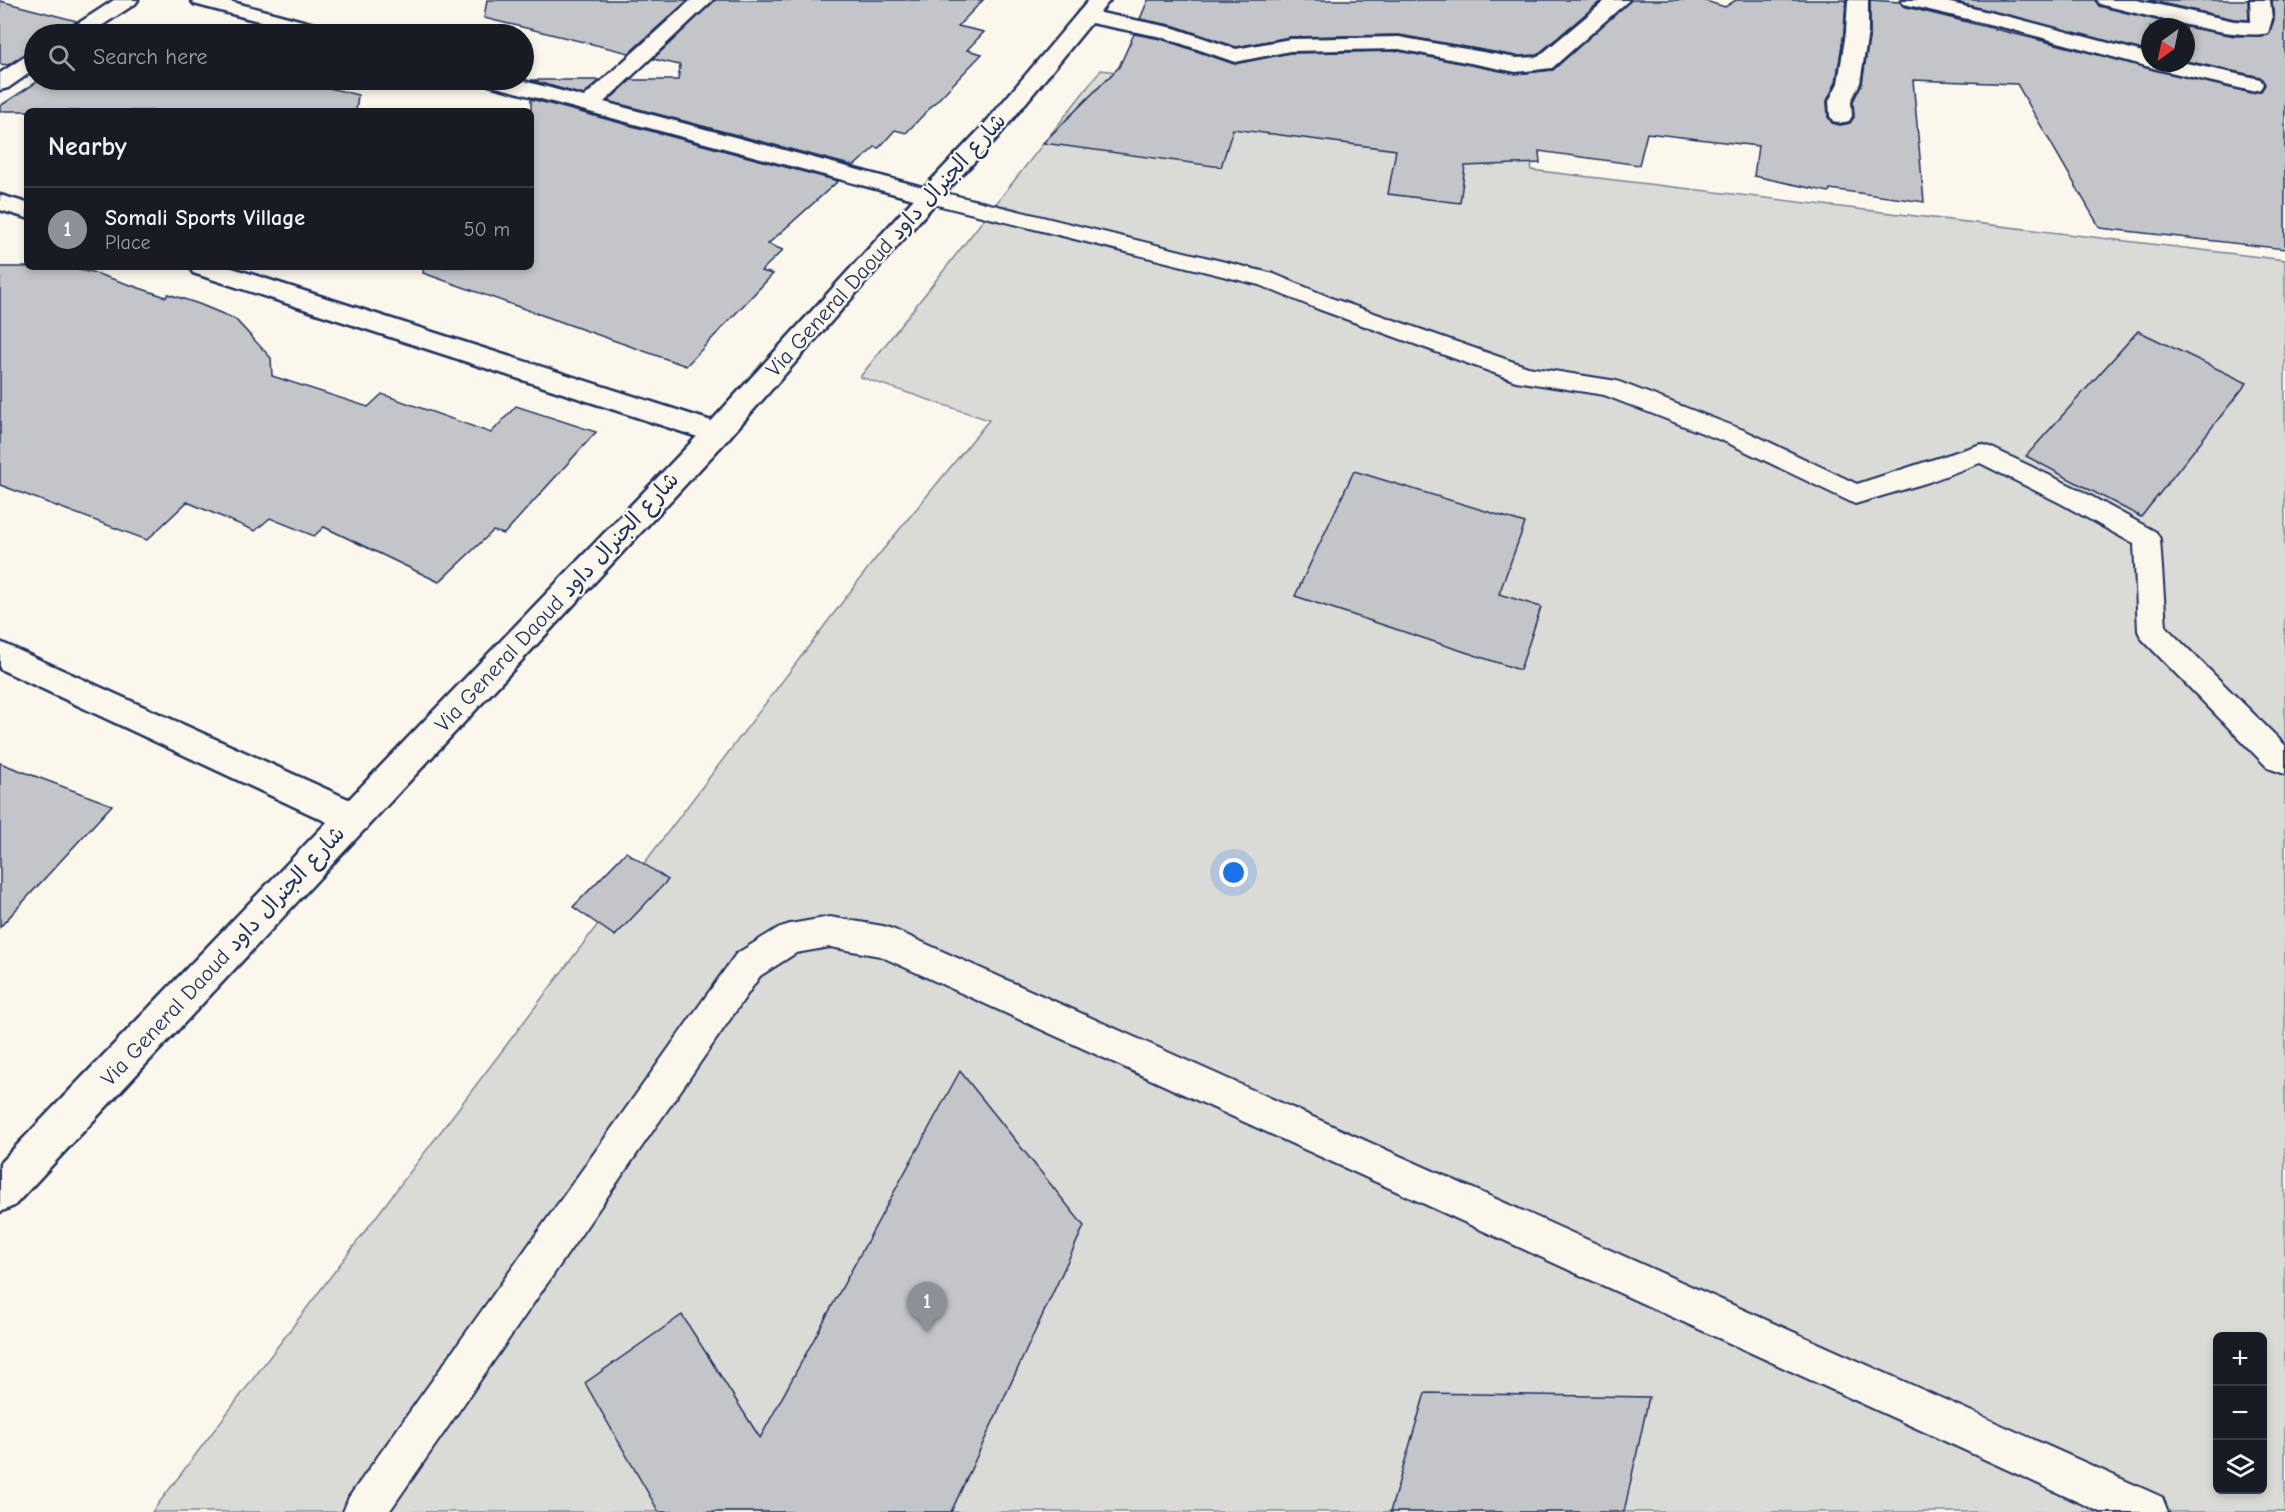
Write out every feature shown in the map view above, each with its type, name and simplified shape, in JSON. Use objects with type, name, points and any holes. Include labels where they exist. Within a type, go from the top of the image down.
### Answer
[{"type":"street","points":[[91,24],[128,0]]},
{"type":"street","points":[[201,0],[291,24]]},
{"type":"street","points":[[589,104],[703,0]]},
{"type":"street","points":[[1093,8],[1235,56],[1290,45],[1399,43],[1516,65],[1544,63],[1619,0]]},
{"type":"street","points":[[1841,116],[1840,102],[1850,83],[1857,32],[1858,0]]},
{"type":"street","points":[[1911,0],[2015,24],[2141,59]]},
{"type":"street","points":[[2108,0],[2234,27],[2261,29],[2260,0]]},
{"type":"street","name":"Via General Daoud شارع الجنرال داود","points":[[0,1192],[717,433],[929,196],[989,133],[1093,8]]},
{"type":"street","points":[[0,83],[24,67]]},
{"type":"street","points":[[2195,71],[2252,84]]},
{"type":"street","points":[[534,90],[929,196]]},
{"type":"street","points":[[0,202],[24,210]]},
{"type":"street","points":[[211,270],[717,433]]},
{"type":"street","points":[[0,655],[354,818]]},
{"type":"lane","points":[[929,196],[1266,279],[1326,304],[1525,375],[1608,387],[1737,437],[1855,494],[1920,475],[1981,453],[2069,496],[2148,539],[2152,631],[2279,759],[2285,761]]},
{"type":"lane","points":[[364,1512],[748,965],[790,939],[830,932],[883,941],[2147,1512]]},
{"type":"shaded area","points":[[1101,70],[1536,125],[1531,170],[2285,260],[2285,1512],[152,1512],[872,563],[989,420],[860,377]]},
{"type":"building","points":[[487,0],[688,0],[629,53],[534,30],[534,24],[509,24],[484,18]]},
{"type":"building","points":[[715,0],[983,0],[958,26],[984,32],[967,50],[982,54],[906,133],[895,130],[879,148],[875,147],[854,166],[608,101],[631,80],[678,80],[680,65],[653,59]]},
{"type":"building","points":[[1148,0],[1602,0],[1537,55],[1516,56],[1399,35],[1290,37],[1236,47],[1175,26],[1140,19]]},
{"type":"building","points":[[1631,0],[1702,0],[1725,7],[1736,0],[1846,0],[1844,32],[1836,82],[1827,101],[1828,117],[1832,123],[1840,125],[1850,123],[1854,117],[1853,101],[1862,83],[1870,32],[1870,0],[1900,2],[1903,6],[2141,66],[2141,72],[2167,72],[2251,93],[2261,91],[2265,85],[2260,77],[2195,63],[2195,29],[2235,36],[2268,35],[2274,20],[2272,0],[2285,0],[2285,249],[2100,228],[2017,84],[1913,80],[1924,202],[1830,189],[1829,192],[1754,176],[1758,146],[1647,133],[1639,165],[1539,151],[1540,163],[1465,166],[1460,203],[1388,194],[1396,150],[1233,129],[1221,167],[1043,143],[1119,67],[1134,34],[1161,39],[1234,64],[1290,53],[1399,51],[1516,74],[1553,70]]},
{"type":"building","points":[[1962,0],[2095,0],[2099,6],[2149,18],[2141,18],[2141,50],[1959,3]]},
{"type":"building","points":[[2147,0],[2248,0],[2249,20],[2234,19]]},
{"type":"building","points":[[0,1],[77,21],[73,24],[24,24],[24,55],[8,65],[0,64]]},
{"type":"building","points":[[534,80],[600,80],[583,95],[534,81]]},
{"type":"building","points":[[25,90],[338,90],[358,95],[356,108],[24,108],[24,111],[0,111],[0,106]]},
{"type":"building","points":[[531,99],[838,181],[768,244],[783,250],[761,271],[773,274],[686,366],[423,273],[424,270],[534,270],[534,108],[531,108]]},
{"type":"building","points":[[0,267],[24,267],[24,270],[89,271],[166,297],[168,294],[199,304],[235,319],[271,358],[272,376],[368,407],[382,394],[491,433],[516,406],[596,432],[504,534],[493,531],[439,582],[324,527],[314,536],[270,518],[255,531],[187,502],[147,540],[0,485]]},
{"type":"building","points":[[2138,331],[2247,383],[2141,517],[2026,456]]},
{"type":"building","points":[[1354,471],[1525,523],[1499,594],[1541,607],[1520,670],[1295,596]]},
{"type":"building","points":[[0,763],[112,805],[0,927]]},
{"type":"building","points":[[626,852],[668,880],[615,936],[573,907]]},
{"type":"building","points":[[960,1071],[1084,1226],[951,1512],[659,1512],[585,1383],[682,1315],[760,1438]]},
{"type":"building","points":[[1425,1393],[1649,1397],[1624,1512],[1390,1512]]},
{"type":"place","name":"Somali Sports Village","points":[[927,1332]]}]
